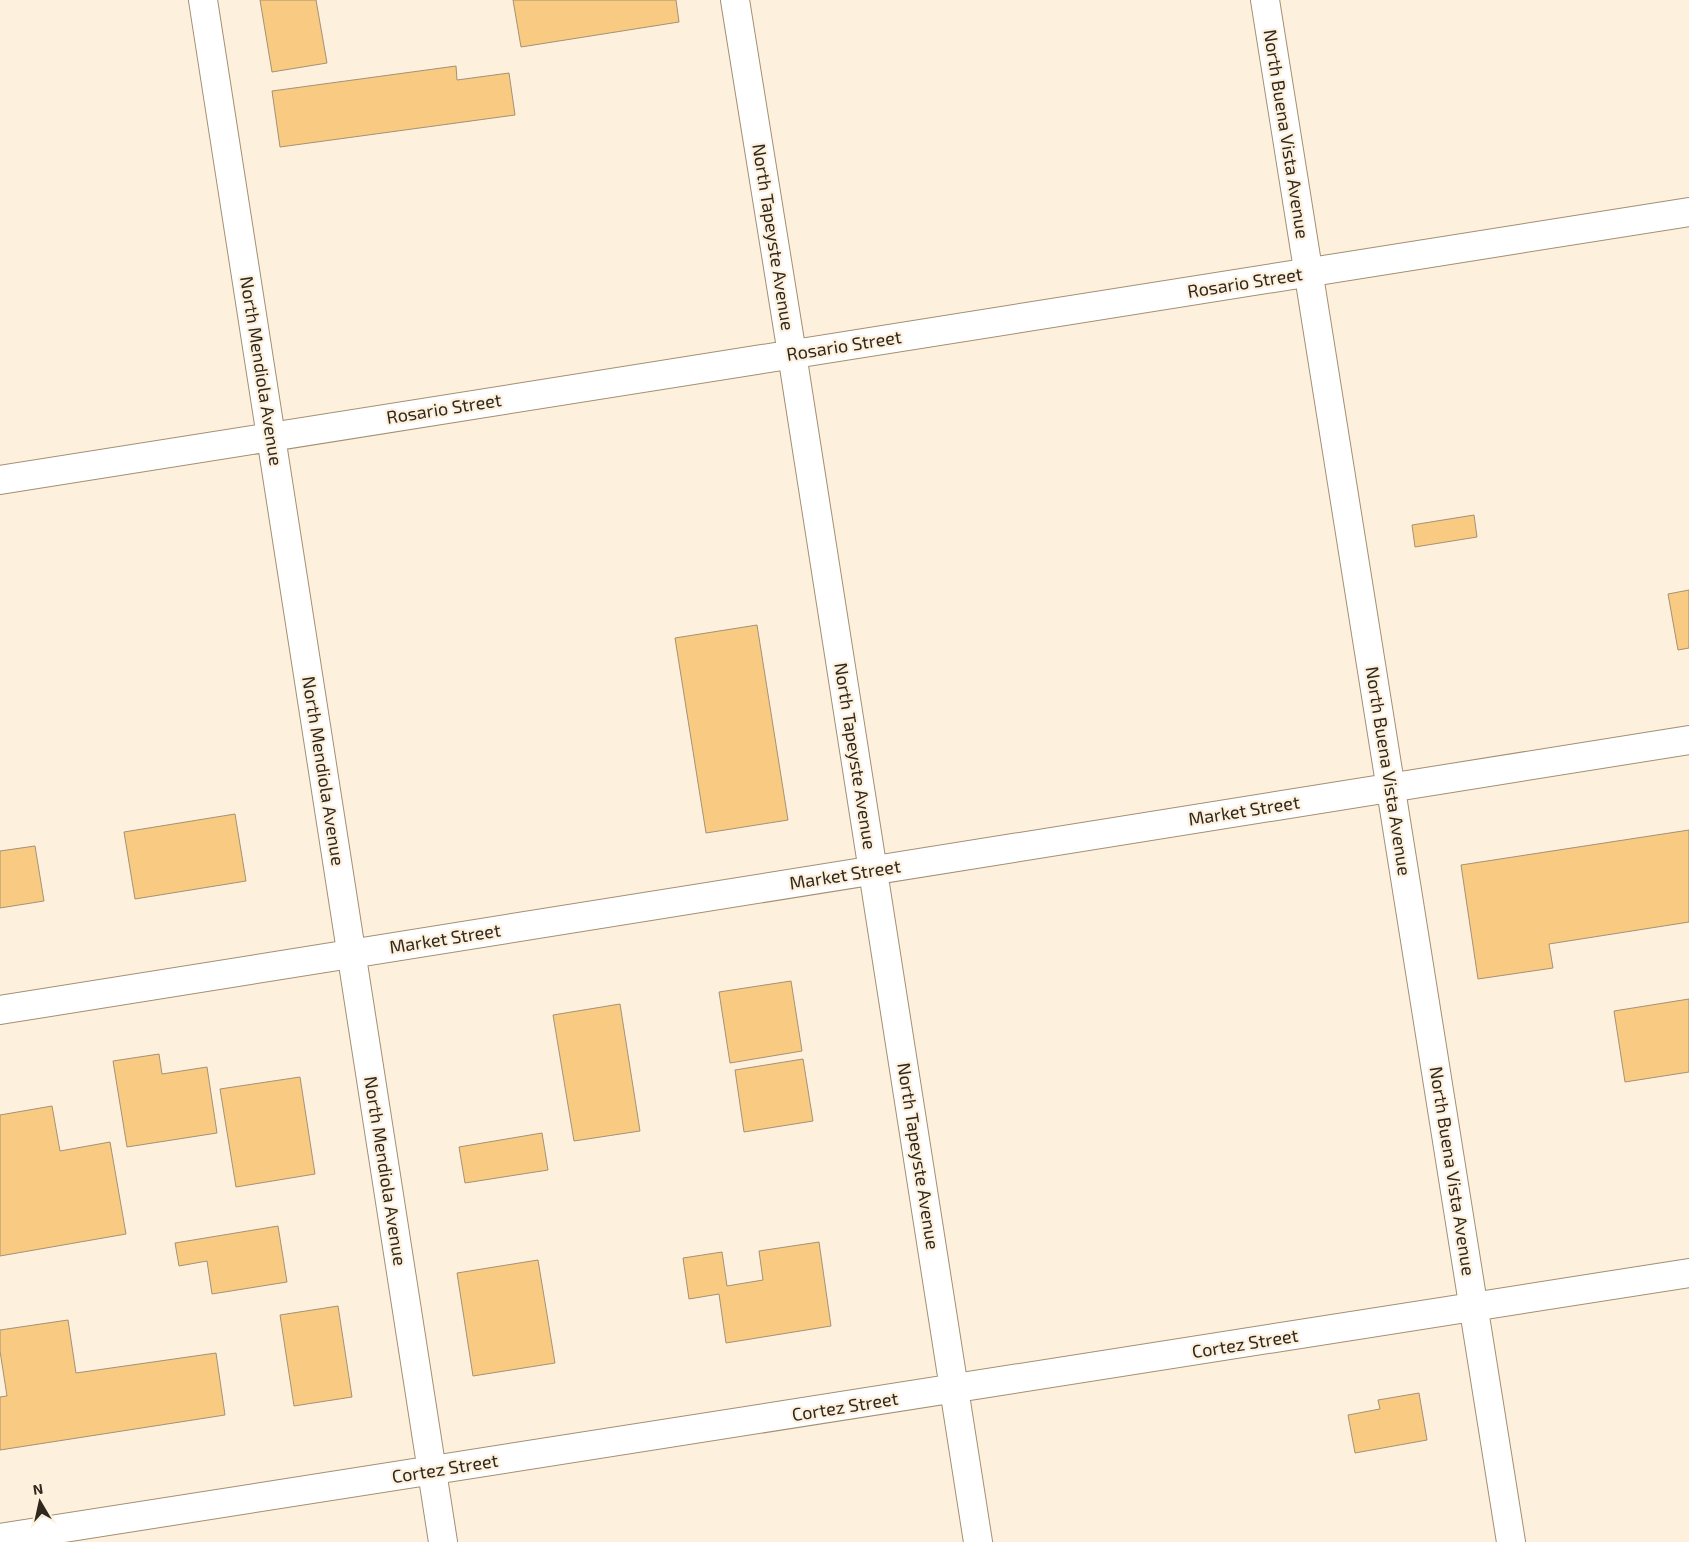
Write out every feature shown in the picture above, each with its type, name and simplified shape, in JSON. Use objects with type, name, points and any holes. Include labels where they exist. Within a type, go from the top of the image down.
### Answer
[{"type":"street","name":"North Mendiola Avenue","points":[[203,0],[443,1542]]},
{"type":"street","name":"North Tapeyste Avenue","points":[[735,0],[978,1542]]},
{"type":"street","name":"North Buena Vista Avenue","points":[[1265,0],[1511,1542]]},
{"type":"street","name":"Rosario Street","points":[[0,480],[1689,212]]},
{"type":"street","name":"Market Street","points":[[0,1010],[1689,740]]},
{"type":"street","name":"Cortez Street","points":[[0,1538],[432,1472],[1689,1274]]},
{"type":"building","points":[[260,0],[316,0],[327,63],[272,72]]},
{"type":"building","points":[[513,0],[676,0],[679,22],[521,47]]},
{"type":"building","points":[[456,66],[457,80],[509,73],[515,115],[280,147],[272,91]]},
{"type":"building","points":[[1474,515],[1477,537],[1415,547],[1412,525]]},
{"type":"building","points":[[1689,590],[1689,648],[1678,650],[1668,594]]},
{"type":"building","points":[[757,625],[788,820],[706,833],[675,638]]},
{"type":"building","points":[[235,814],[246,881],[135,899],[124,832]]},
{"type":"building","points":[[1689,830],[1689,922],[1549,944],[1553,968],[1478,979],[1461,865]]},
{"type":"building","points":[[35,846],[44,901],[0,908],[0,851]]},
{"type":"building","points":[[791,981],[802,1051],[730,1063],[719,992]]},
{"type":"building","points":[[1689,999],[1689,1072],[1625,1082],[1614,1011]]},
{"type":"building","points":[[620,1004],[640,1131],[574,1141],[553,1015]]},
{"type":"building","points":[[159,1054],[162,1074],[207,1067],[217,1133],[127,1147],[113,1061]]},
{"type":"building","points":[[803,1059],[813,1121],[744,1132],[735,1070]]},
{"type":"building","points":[[300,1077],[315,1174],[236,1187],[220,1089]]},
{"type":"building","points":[[52,1106],[60,1151],[110,1142],[126,1234],[0,1256],[0,1115]]},
{"type":"building","points":[[542,1133],[548,1170],[465,1183],[459,1147]]},
{"type":"building","points":[[278,1226],[287,1282],[212,1294],[207,1261],[179,1266],[175,1243]]},
{"type":"building","points":[[819,1242],[831,1326],[726,1343],[719,1294],[689,1299],[683,1258],[722,1252],[727,1286],[763,1280],[759,1251]]},
{"type":"building","points":[[538,1260],[555,1363],[473,1376],[457,1273]]},
{"type":"building","points":[[338,1306],[352,1397],[294,1406],[280,1315]]},
{"type":"building","points":[[68,1320],[76,1373],[216,1353],[225,1415],[0,1450],[0,1397],[7,1396],[0,1351],[0,1330]]},
{"type":"building","points":[[1419,1393],[1427,1440],[1355,1453],[1348,1415],[1380,1409],[1378,1400]]}]
